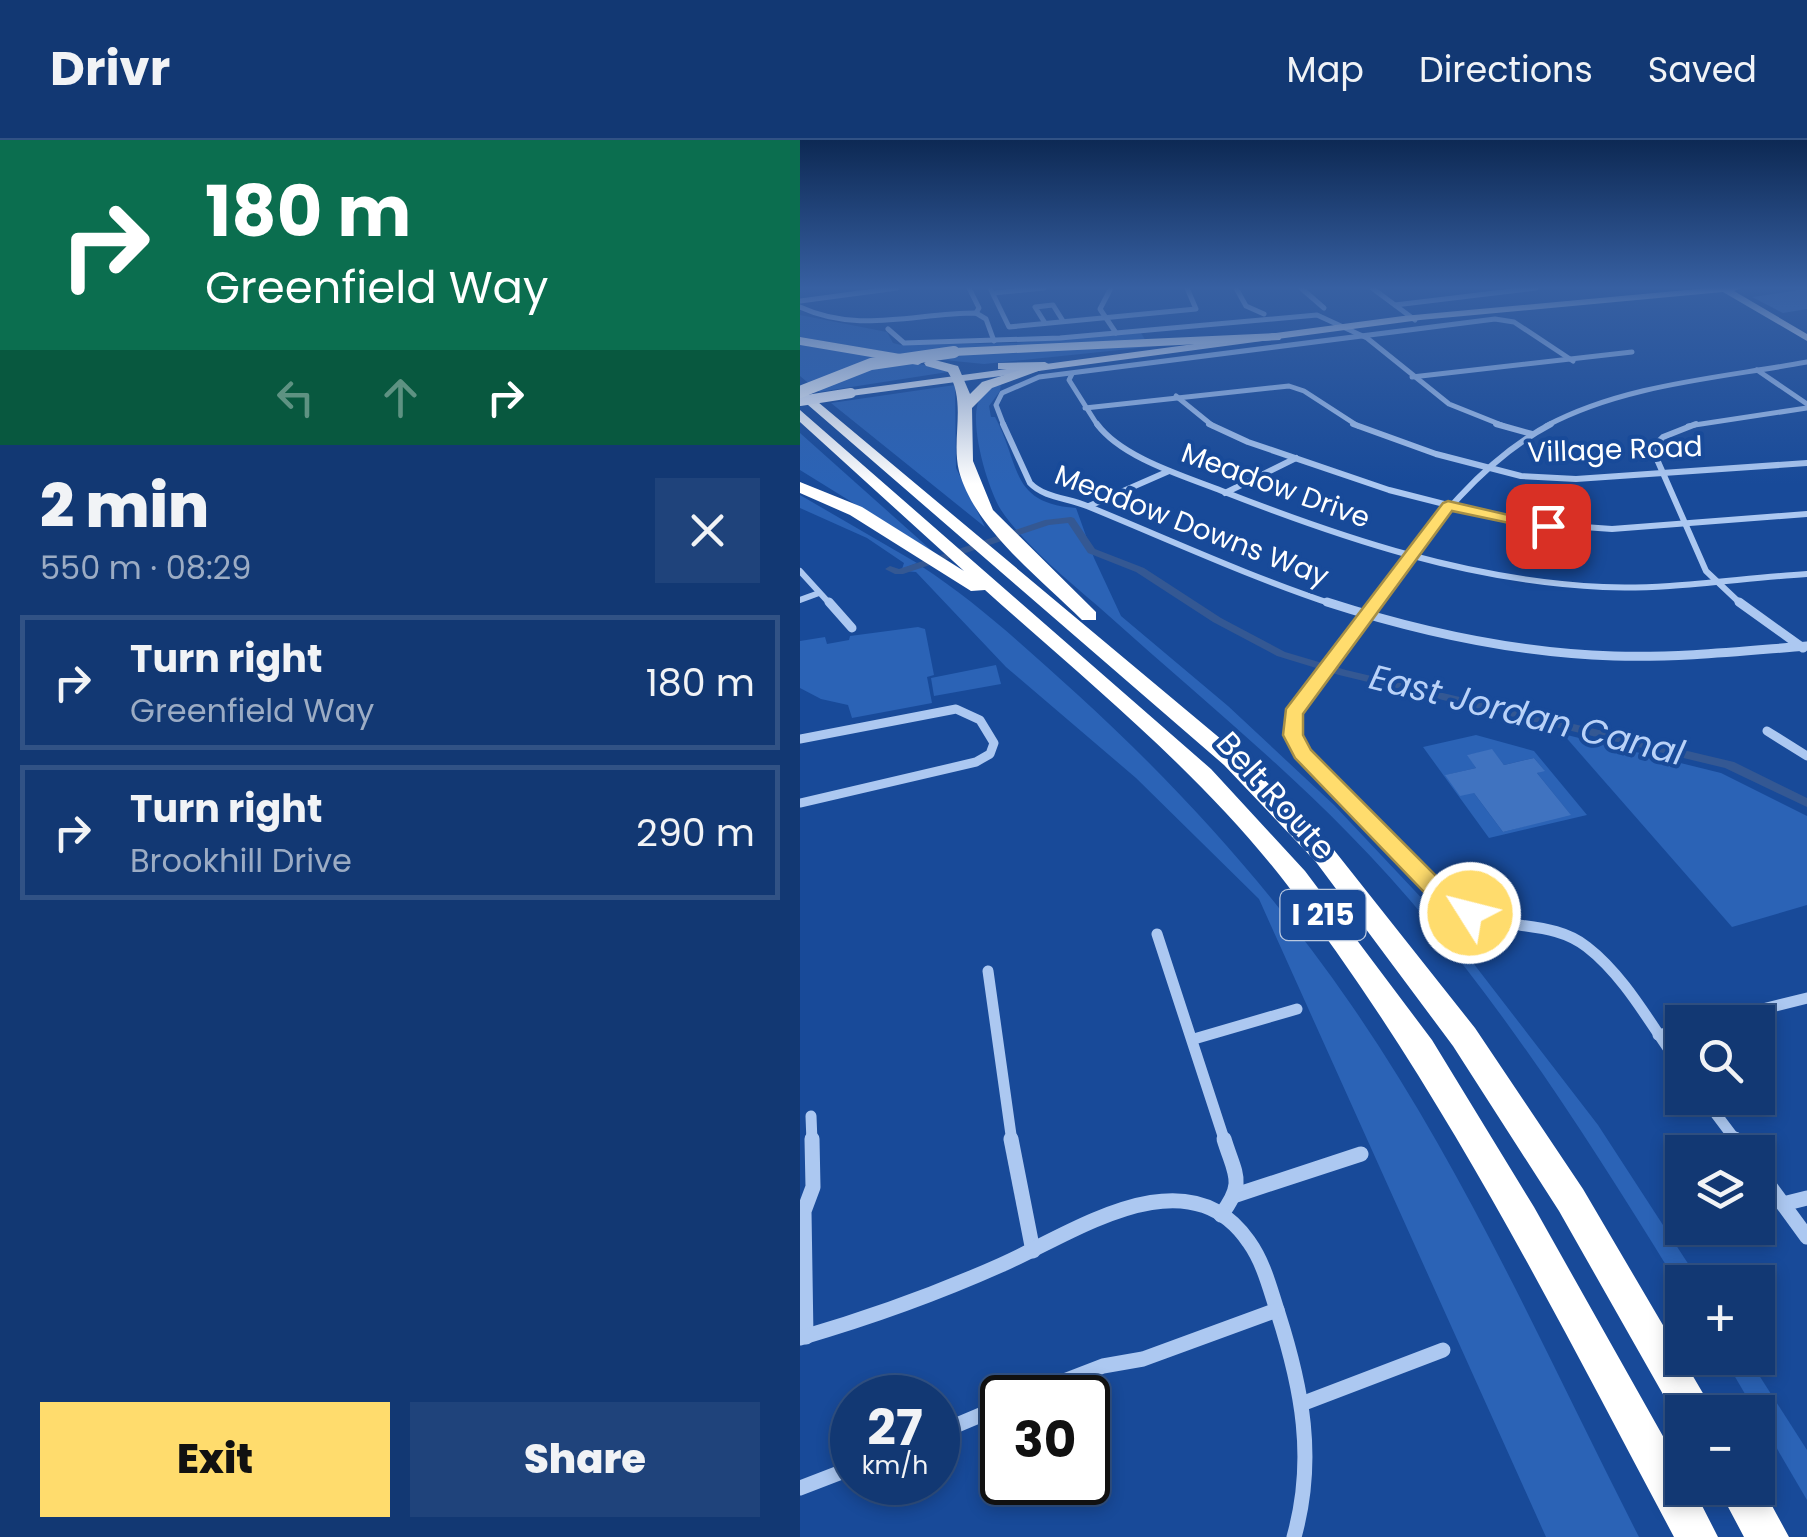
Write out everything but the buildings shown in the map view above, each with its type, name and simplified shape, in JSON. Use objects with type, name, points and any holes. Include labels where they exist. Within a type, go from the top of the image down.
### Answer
[{"type":"highway","points":[[873,353],[953,369],[959,377],[964,408],[964,455],[974,493],[986,513],[1232,760]]},
{"type":"highway","points":[[800,392],[871,364],[946,353]]},
{"type":"highway","points":[[931,363],[1046,366]]},
{"type":"highway","points":[[964,408],[987,385],[1046,366]]},
{"type":"highway","name":"Belt Route","points":[[800,392],[1232,760],[1325,856],[1464,1037],[1571,1200],[1685,1395]]},
{"type":"highway","name":"Belt Route","points":[[800,414],[1203,774],[1296,878],[1421,1049],[1522,1218],[1696,1537]]},
{"type":"highway","points":[[800,474],[975,584],[1133,710]]},
{"type":"highway","points":[[800,487],[856,511]]},
{"type":"highway","points":[[1749,1505],[1768,1537]]},
{"type":"main road","points":[[800,401],[1148,353]]},
{"type":"street","points":[[1072,374],[1230,353]]},
{"type":"street","points":[[1383,353],[1469,415],[1532,434]]},
{"type":"street","points":[[1560,353],[1573,361]]},
{"type":"street","points":[[1412,376],[1624,353]]},
{"type":"street","points":[[1665,1045],[1615,976],[1586,946],[1554,930],[1486,919],[1444,897],[1302,753],[1292,725],[1299,702],[1448,506],[1532,434],[1577,410],[1620,396],[1807,362]]},
{"type":"street","points":[[1757,370],[1807,406]]},
{"type":"street","name":"Meadow Drive","points":[[1072,374],[1069,380],[1085,408],[1112,440],[1169,471],[1302,522],[1410,556],[1469,572],[1606,588],[1807,574]]},
{"type":"street","name":"Meadow Downs Way","points":[[1072,374],[1028,380],[1002,393],[996,405],[1028,481],[1041,492],[1089,506],[1243,573],[1366,614],[1453,637],[1590,655],[1687,656],[1805,647]]},
{"type":"street","name":"Village Road","points":[[1085,408],[1294,387],[1368,431],[1489,468],[1558,480],[1807,463]]},
{"type":"street","points":[[1176,396],[1204,422],[1297,458],[1448,506],[1525,524],[1571,528],[1807,514]]},
{"type":"street","points":[[1805,647],[1714,581],[1682,523],[1652,448],[1665,434],[1692,424],[1807,406]]},
{"type":"street","points":[[1226,493],[1297,458]]},
{"type":"street","points":[[1089,506],[1169,471]]},
{"type":"street","points":[[800,571],[852,628]]},
{"type":"street","points":[[800,600],[820,592]]},
{"type":"street","points":[[800,739],[959,709],[971,713],[988,730],[994,743],[990,754],[976,762],[930,776],[800,803]]},
{"type":"street","points":[[1767,732],[1807,756]]},
{"type":"street","points":[[1157,934],[1235,1172],[1236,1195]]},
{"type":"street","points":[[988,971],[1010,1109],[1010,1138],[1033,1251]]},
{"type":"street","points":[[1775,1006],[1807,998]]},
{"type":"street","points":[[1194,1039],[1297,1009]]},
{"type":"street","points":[[1658,1035],[1665,1033]]},
{"type":"street","points":[[1717,1115],[1732,1135]]},
{"type":"street","points":[[811,1116],[813,1187],[804,1211],[803,1338],[888,1312],[1143,1203],[1183,1201],[1221,1215],[1241,1231],[1256,1253],[1277,1310],[1304,1403],[1308,1460],[1294,1537]]},
{"type":"street","points":[[1221,1215],[1236,1195],[1361,1154]]},
{"type":"street","points":[[1775,1193],[1807,1237]]},
{"type":"street","points":[[1783,1204],[1807,1198]]},
{"type":"street","points":[[1080,1375],[1103,1366],[1144,1359],[1277,1310]]},
{"type":"street","points":[[1304,1403],[1442,1350]]},
{"type":"street","points":[[800,1488],[830,1476]]},
{"type":"shaded area","points":[[800,353],[851,353],[948,372],[819,392],[800,376]]},
{"type":"shaded area","points":[[1088,353],[984,364],[934,359],[935,355]]},
{"type":"shaded area","points":[[1001,382],[1000,391],[989,406],[991,417],[995,417],[1003,434],[1020,479],[1039,498],[1076,508],[1121,616],[1228,706],[1334,805],[1430,907],[1598,1125],[1665,1228],[1665,1245],[1676,1245],[1689,1265],[1666,1265],[1528,1053],[1397,886],[1291,778],[1052,566],[1012,525],[990,486],[980,452],[976,419],[977,405],[984,393]]},
{"type":"shaded area","points":[[955,385],[956,468],[985,527],[831,403]]},
{"type":"shaded area","points":[[800,433],[930,549],[934,553],[800,470]]},
{"type":"shaded area","points":[[800,495],[917,563],[902,569],[904,563],[867,538],[800,508]]},
{"type":"shaded area","points":[[921,566],[1021,644],[1153,767],[1224,842],[1321,963],[1393,1069],[1469,1200],[1639,1537],[1546,1537],[1259,899],[1136,778],[1006,667],[916,572],[904,571]]},
{"type":"shaded area","points":[[925,629],[934,675],[927,677],[932,703],[852,718],[848,705],[821,699],[800,688],[800,641],[825,637],[827,644],[849,640],[850,636]]},
{"type":"shaded area","points":[[996,665],[1001,684],[934,696],[931,678]]},
{"type":"shaded area","points":[[1563,734],[1721,773],[1807,816],[1807,905],[1732,927]]},
{"type":"shaded area","points":[[1476,735],[1534,751],[1587,815],[1489,838],[1423,747]],"holes":[[[1492,750],[1504,765],[1534,758],[1544,770],[1537,773],[1570,814],[1503,832],[1474,793],[1446,775],[1476,768],[1468,755]]]},
{"type":"shaded area","points":[[1734,1375],[1759,1375],[1772,1395],[1746,1395]]},
{"type":"shaded area","points":[[1775,1400],[1807,1450],[1807,1500],[1775,1445]]},
{"type":"waterway","name":"East Jordan Canal","points":[[890,569],[899,572],[1048,522],[1071,520],[1091,551],[1140,570],[1217,620],[1281,654],[1343,673],[1729,765],[1807,803]]},
{"type":"route","points":[[1470,913],[1432,886],[1302,753],[1293,735],[1293,713],[1448,506],[1548,526]]}]
